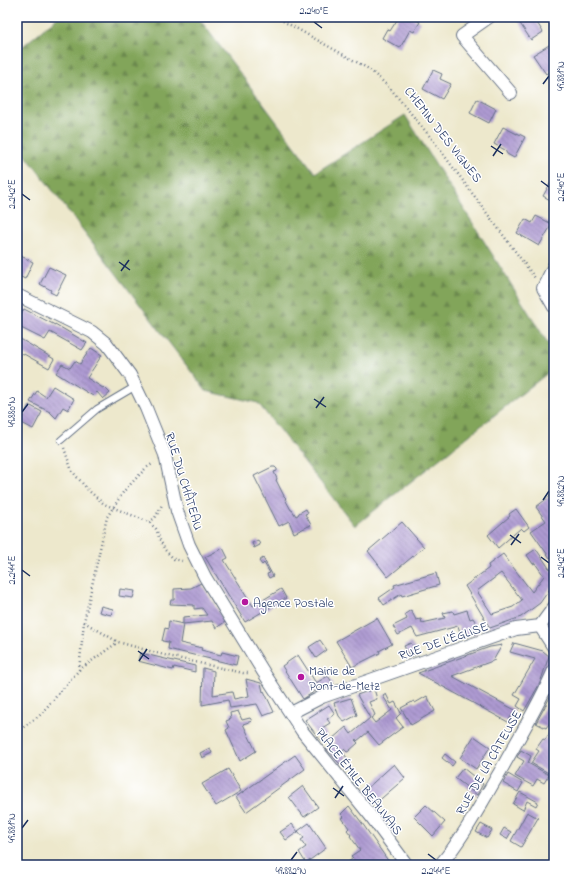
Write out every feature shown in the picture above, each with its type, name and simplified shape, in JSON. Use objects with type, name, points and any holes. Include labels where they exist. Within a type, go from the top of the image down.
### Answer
[{"type":"street","points":[[489,17],[462,36],[511,93]]},
{"type":"street","points":[[554,266],[542,288],[554,307]]},
{"type":"street","name":"RUE DU CHÂTEAU","points":[[17,295],[92,332],[107,344],[130,375],[166,455],[177,511],[200,567],[264,673],[291,713]]},
{"type":"street","points":[[554,607],[540,626],[554,648]]},
{"type":"street","name":"RUE DE L'ÉGLISE","points":[[291,713],[322,696],[516,629],[540,626]]},
{"type":"street","name":"RUE DE LA CATEUSE","points":[[440,865],[451,853],[489,790],[544,694],[554,670]]},
{"type":"street","name":"PLACE ÉMILE BEAUVAIS","points":[[291,713],[302,730],[370,815],[407,865]]},
{"type":"lane","points":[[61,440],[97,409],[136,386]]},
{"type":"path","name":"CHEMIN DES VIGNES","points":[[276,17],[369,69],[390,88],[432,139],[542,288]]},
{"type":"path","points":[[61,440],[72,470],[88,490],[104,504],[149,522],[156,529],[165,550],[174,558],[200,567]]},
{"type":"path","points":[[79,670],[84,622],[107,517],[124,491],[146,468],[166,455]]},
{"type":"path","points":[[84,622],[118,642],[164,655],[243,673],[264,673]]},
{"type":"path","points":[[17,732],[40,715],[79,670],[118,642]]},
{"type":"green space","points":[[58,17],[198,17],[315,173],[405,115],[554,353],[554,368],[355,526],[258,403],[206,391],[17,144],[17,51]]},
{"type":"building","points":[[399,17],[411,17],[420,22],[414,32],[410,30],[400,48],[382,38],[387,29],[390,31]]},
{"type":"building","points":[[521,17],[536,17],[534,18],[543,32],[531,40],[517,19]]},
{"type":"building","points":[[554,42],[554,68],[546,74],[533,55]]},
{"type":"building","points":[[433,70],[442,74],[440,79],[451,84],[442,99],[423,89]]},
{"type":"building","points":[[477,99],[496,109],[489,123],[470,113]]},
{"type":"building","points":[[503,127],[525,137],[514,158],[507,154],[505,150],[494,144]]},
{"type":"building","points":[[554,177],[554,202],[543,196]]},
{"type":"building","points":[[536,216],[552,224],[539,246],[517,233],[525,219],[532,223]]},
{"type":"building","points":[[17,254],[33,262],[25,279],[17,275]]},
{"type":"building","points":[[49,267],[66,275],[56,295],[50,292],[51,290],[40,284]]},
{"type":"building","points":[[24,309],[55,324],[87,343],[82,350],[50,332],[45,340],[17,326],[17,320]]},
{"type":"building","points":[[17,337],[54,359],[49,368],[22,353],[17,362]]},
{"type":"building","points":[[91,348],[102,355],[87,378],[103,388],[104,387],[110,393],[103,399],[97,392],[93,396],[56,373],[62,364],[70,368],[75,361],[80,364]]},
{"type":"building","points":[[53,386],[74,399],[68,410],[63,407],[56,418],[50,412],[30,402],[37,391],[46,397]]},
{"type":"building","points":[[29,405],[42,412],[33,429],[20,422]]},
{"type":"building","points":[[272,467],[277,469],[277,471],[274,472],[277,479],[276,480],[291,510],[296,516],[306,509],[308,513],[305,514],[311,525],[294,533],[289,521],[279,526],[254,476]]},
{"type":"building","points":[[554,493],[554,555],[550,558],[531,531],[546,521],[536,507]]},
{"type":"building","points":[[516,509],[529,527],[524,531],[521,528],[498,548],[488,535]]},
{"type":"building","points":[[402,522],[424,547],[388,577],[368,551]]},
{"type":"building","points":[[258,540],[260,545],[254,548],[252,543]]},
{"type":"building","points":[[223,548],[228,558],[224,560],[253,606],[281,589],[286,598],[245,622],[205,557]]},
{"type":"building","points":[[536,549],[549,568],[554,572],[554,583],[540,603],[521,617],[490,628],[465,586],[489,568],[488,565],[503,554],[532,592],[544,576],[527,555]],"holes":[[[501,573],[522,600],[513,607],[492,614],[477,591]]]},
{"type":"building","points":[[263,558],[273,576],[269,578],[267,574],[270,573],[264,563],[262,565],[259,561]]},
{"type":"building","points":[[436,573],[439,585],[402,596],[401,594],[384,605],[379,598],[395,587],[394,585]]},
{"type":"building","points":[[201,583],[225,622],[216,628],[212,621],[183,624],[183,617],[207,615],[202,608],[194,609],[194,605],[170,604],[171,600],[174,600],[174,589],[191,588]]},
{"type":"building","points":[[120,589],[135,591],[133,598],[119,596]]},
{"type":"building","points":[[101,606],[113,609],[111,615],[99,612]]},
{"type":"building","points":[[411,610],[416,620],[421,619],[422,623],[445,618],[443,613],[453,611],[454,614],[467,610],[470,619],[473,618],[475,621],[478,633],[462,638],[458,626],[417,637],[412,628],[398,635],[393,626],[407,619],[405,614]]},
{"type":"building","points":[[377,618],[392,644],[379,651],[380,653],[352,667],[336,641]]},
{"type":"building","points":[[169,621],[183,624],[180,643],[202,648],[201,650],[221,655],[222,652],[238,656],[236,665],[168,649],[169,642],[162,641],[165,628],[168,629]]},
{"type":"building","points":[[320,640],[327,650],[316,658],[309,647]]},
{"type":"building","points":[[411,643],[418,654],[410,657],[404,646]]},
{"type":"building","points":[[514,643],[543,651],[549,656],[540,683],[524,711],[517,706],[521,699],[514,695],[535,659],[510,652]]},
{"type":"building","points":[[502,645],[494,659],[495,660],[452,676],[515,710],[508,722],[418,673],[490,647]]},
{"type":"building","points":[[140,653],[195,666],[195,672],[174,667],[173,670],[138,661]]},
{"type":"building","name":"Mairie de Pont-de-Metz","points":[[298,655],[316,683],[328,676],[334,685],[320,688],[303,699],[282,666]]},
{"type":"building","points":[[203,668],[214,671],[213,695],[232,692],[234,699],[249,696],[246,679],[261,683],[263,692],[264,691],[274,712],[263,716],[257,704],[230,708],[228,700],[202,705]]},
{"type":"building","points":[[374,689],[377,699],[369,702],[375,715],[371,718],[375,723],[392,710],[383,696],[386,694],[391,704],[395,702],[401,713],[396,718],[403,727],[379,745],[368,732],[357,741],[356,739],[355,740],[358,743],[349,751],[347,752],[344,749],[342,751],[347,758],[340,764],[326,749],[335,742],[332,739],[346,727],[351,734],[370,718],[357,695]]},
{"type":"building","points":[[554,690],[554,717],[546,728],[536,723]]},
{"type":"building","points":[[427,696],[435,711],[411,725],[401,708],[414,701],[415,703]]},
{"type":"building","points":[[351,698],[357,715],[344,722],[339,716],[334,703]]},
{"type":"building","points":[[329,705],[335,714],[327,719],[330,723],[322,728],[327,736],[321,741],[305,720]]},
{"type":"building","points":[[238,711],[242,720],[250,718],[252,721],[243,724],[256,751],[240,761],[226,730],[229,728],[226,721],[231,719],[230,713]]},
{"type":"building","points":[[552,729],[554,730],[554,771],[552,775],[531,763],[539,751],[536,749],[543,739],[545,740]]},
{"type":"building","points":[[474,736],[490,747],[476,769],[460,758]]},
{"type":"building","points":[[210,748],[212,753],[202,758],[200,753]]},
{"type":"building","points":[[521,750],[531,756],[528,763],[549,775],[544,783],[537,779],[533,786],[515,776],[524,761],[517,757]]},
{"type":"building","points":[[445,754],[455,762],[452,766],[442,758]]},
{"type":"building","points":[[295,755],[305,769],[246,812],[236,797]]},
{"type":"building","points":[[394,764],[405,778],[375,804],[364,791]]},
{"type":"building","points":[[463,768],[483,784],[477,795],[455,778]]},
{"type":"building","points":[[228,769],[241,791],[216,806],[202,784]]},
{"type":"building","points":[[508,774],[523,783],[518,792],[503,783]]},
{"type":"building","points":[[303,786],[318,807],[304,817],[289,797]]},
{"type":"building","points":[[520,792],[538,802],[536,806],[527,801],[523,810],[513,804]]},
{"type":"building","points":[[426,805],[445,822],[433,836],[414,817]]},
{"type":"building","points":[[349,806],[391,865],[378,865],[376,863],[374,865],[345,865],[353,858],[351,856],[360,850],[350,836],[351,835],[347,830],[349,828],[341,814]]},
{"type":"building","points":[[527,812],[538,818],[521,847],[511,841]]},
{"type":"building","points":[[309,823],[326,848],[306,863],[299,852],[306,847],[301,840],[304,838],[298,831]]},
{"type":"building","points":[[292,824],[298,832],[286,840],[280,832]]},
{"type":"building","points":[[481,824],[492,830],[487,838],[476,832]]},
{"type":"building","points":[[504,828],[511,832],[507,839],[500,835]]},
{"type":"place","name":"Agence Postale","points":[[245,602]]},
{"type":"place","name":"Mairie de Pont-de-Metz","points":[[301,677]]}]
